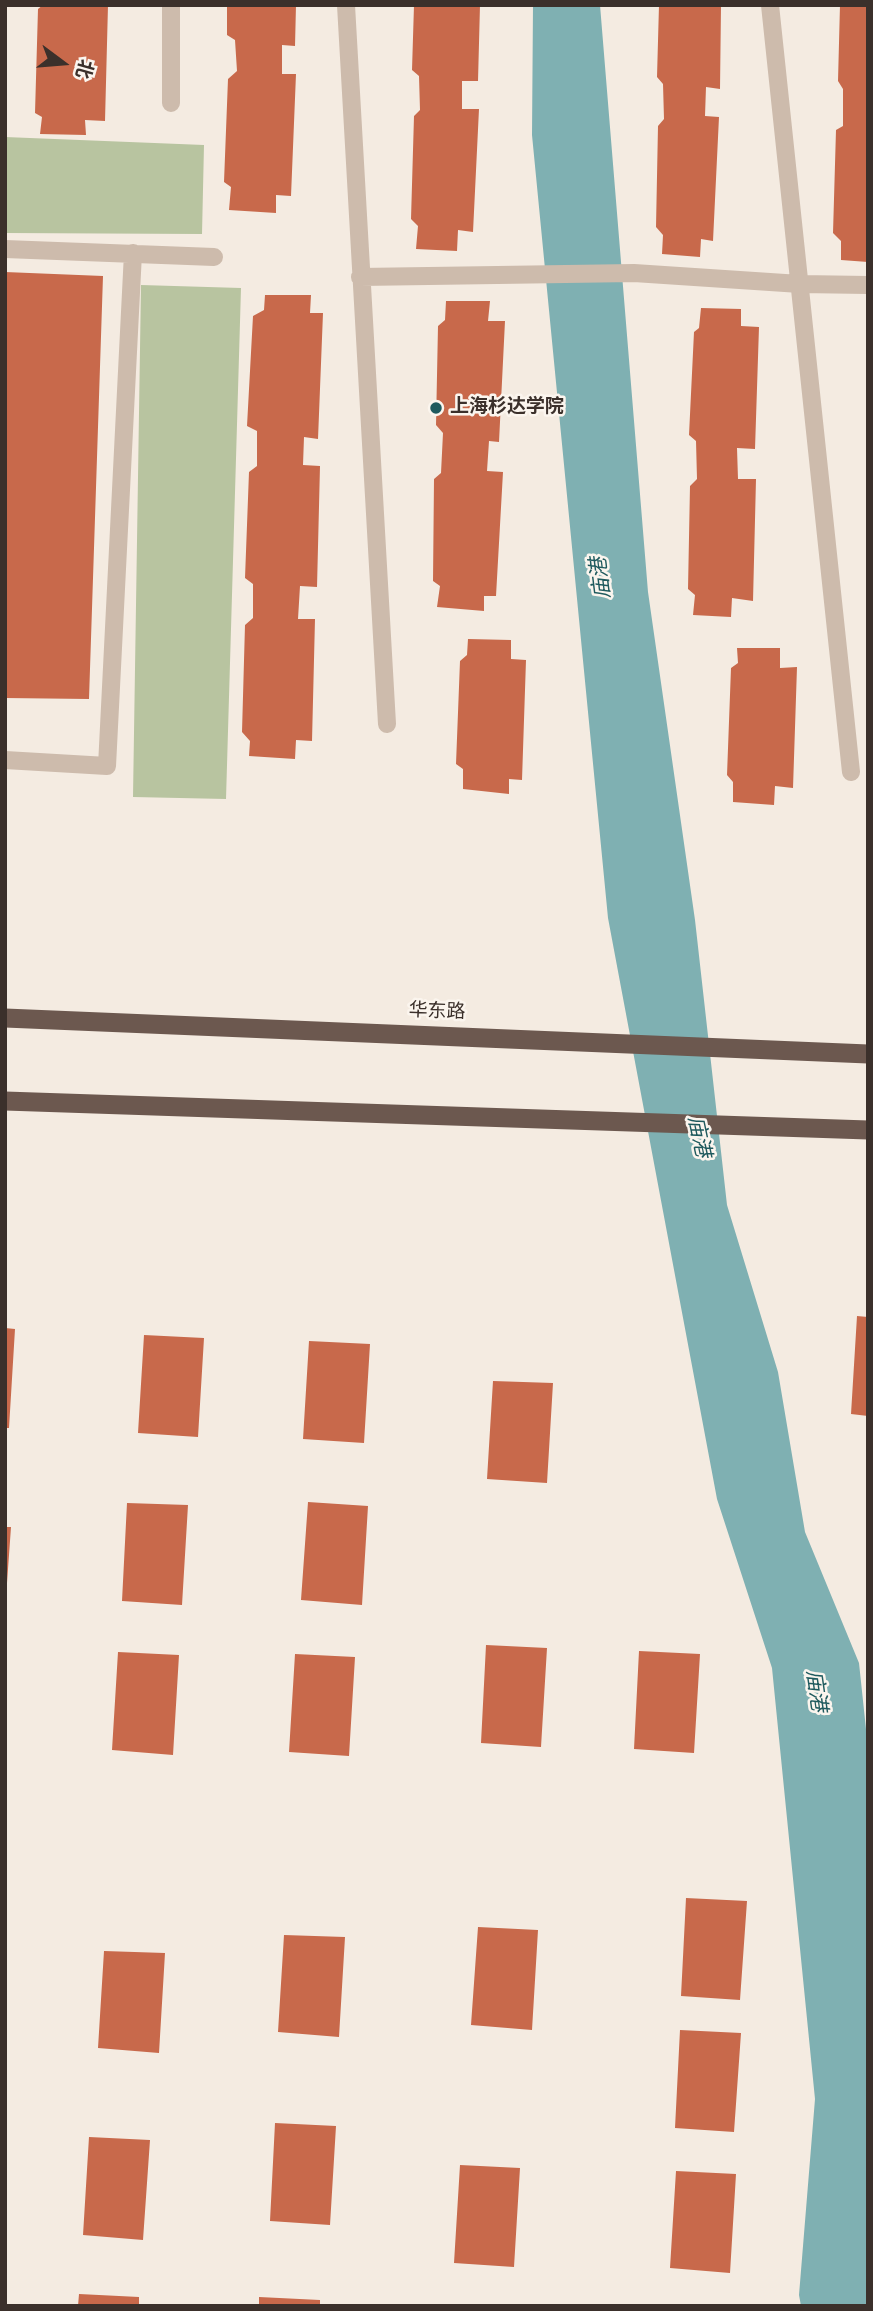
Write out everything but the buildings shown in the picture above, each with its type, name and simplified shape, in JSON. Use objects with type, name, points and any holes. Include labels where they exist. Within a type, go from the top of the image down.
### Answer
[{"type":"highway","name":"华东路","points":[[5,1018],[868,1054]]},
{"type":"highway","points":[[5,1101],[868,1130]]},
{"type":"lane","points":[[171,5],[172,103]]},
{"type":"lane","points":[[346,5],[387,724]]},
{"type":"lane","points":[[770,5],[851,772]]},
{"type":"lane","points":[[5,249],[214,257]]},
{"type":"lane","points":[[5,760],[107,766],[133,253]]},
{"type":"lane","points":[[360,277],[634,273],[800,284],[868,285]]},
{"type":"green space","points":[[5,137],[204,145],[202,234],[5,233]]},
{"type":"green space","points":[[141,285],[241,288],[226,799],[133,797]]},
{"type":"water","name":"庙港","points":[[533,5],[600,5],[648,592],[695,920],[727,1205],[778,1372],[805,1532],[859,1663],[868,1748],[868,2306],[801,2306],[799,2295],[815,2099],[772,1668],[717,1499],[608,918],[532,135]]},
{"type":"place","name":"上海杉达学院","points":[[436,408]]}]
